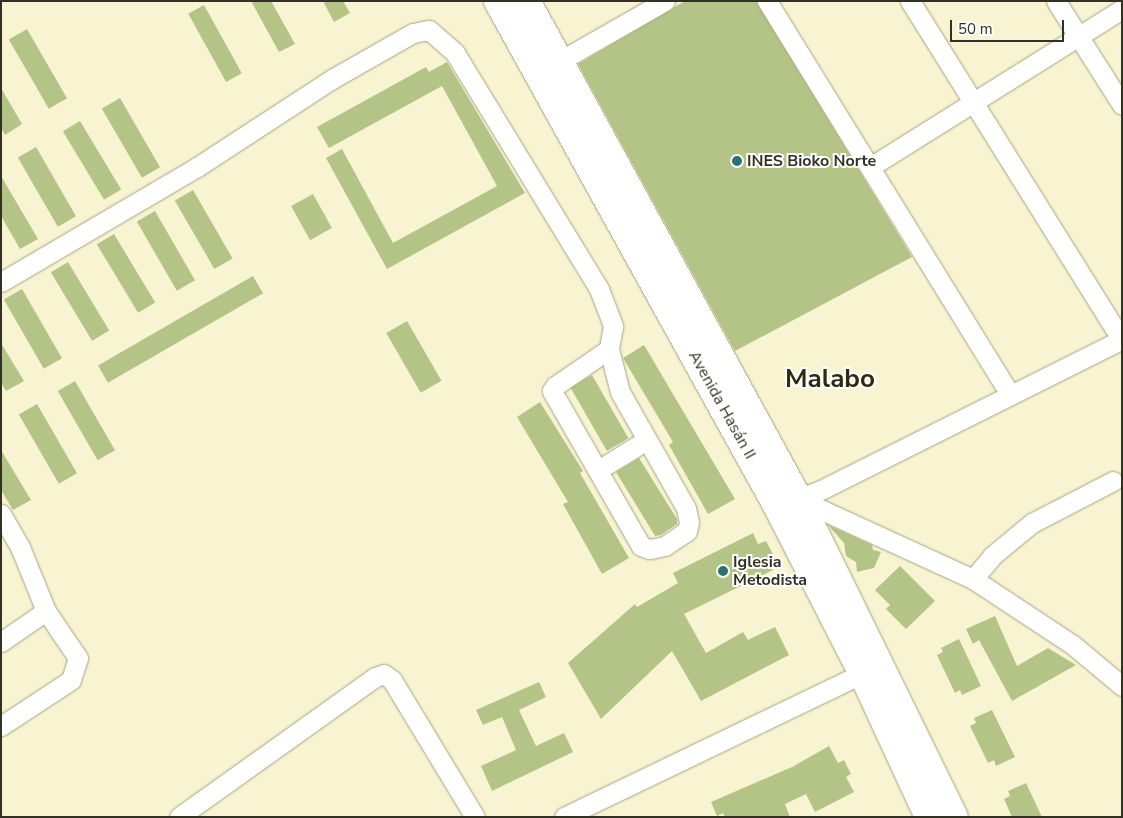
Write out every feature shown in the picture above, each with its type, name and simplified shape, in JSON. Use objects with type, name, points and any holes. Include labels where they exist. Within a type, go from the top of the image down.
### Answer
[{"type":"main road","name":"Avenida Hasán II","points":[[498,1],[788,503]]},
{"type":"main road","name":"Avenida Hasán II","points":[[526,1],[788,503],[872,669],[954,817]]},
{"type":"main road","name":"Avenida Hasán II","points":[[872,669],[929,817]]},
{"type":"street","points":[[558,62],[665,1]]},
{"type":"street","points":[[767,1],[1010,394]]},
{"type":"street","points":[[788,503],[818,491],[1122,339],[972,103],[910,1]]},
{"type":"street","points":[[1056,1],[1077,37],[1122,105]]},
{"type":"street","points":[[870,167],[1122,9]]},
{"type":"street","points":[[1,282],[197,167],[332,79],[414,33],[429,30],[455,53],[599,289],[613,326],[610,349],[620,392],[646,441],[686,508],[689,522],[678,539],[649,549],[642,546],[552,391],[555,386],[610,349]]},
{"type":"street","points":[[598,470],[646,441]]},
{"type":"street","points":[[973,579],[1008,541],[1032,523],[1114,482]]},
{"type":"street","points":[[788,503],[973,579],[1073,645],[1122,686]]},
{"type":"street","points":[[1,514],[20,547],[46,611],[78,658],[70,680],[1,726]]},
{"type":"street","points":[[1,642],[46,611]]},
{"type":"street","points":[[564,817],[872,669]]},
{"type":"street","points":[[179,817],[375,677],[384,674],[392,680],[475,817]]},
{"type":"building","points":[[251,1],[271,1],[295,44],[279,52]]},
{"type":"building","points":[[323,1],[343,1],[350,13],[334,22]]},
{"type":"building","name":"INES Bioko Norte","points":[[685,1],[756,1],[912,257],[735,351],[578,64]]},
{"type":"building","points":[[204,5],[242,73],[226,82],[188,14]]},
{"type":"building","points":[[27,29],[67,98],[49,109],[9,40]]},
{"type":"building","points":[[447,62],[525,193],[387,269],[326,158],[342,149],[393,243],[497,186],[442,86],[329,148],[317,127],[426,67],[429,72]]},
{"type":"building","points":[[1,88],[22,124],[5,135],[1,128]]},
{"type":"building","points":[[120,98],[160,167],[142,178],[102,108]]},
{"type":"building","points":[[80,121],[121,190],[104,200],[63,131]]},
{"type":"building","points":[[36,147],[76,216],[58,227],[18,158]]},
{"type":"building","points":[[1,176],[38,239],[20,249],[1,216]]},
{"type":"building","points":[[193,190],[232,258],[214,269],[175,200]]},
{"type":"building","points":[[313,194],[332,228],[310,240],[291,206]]},
{"type":"building","points":[[155,211],[195,280],[177,291],[137,222]]},
{"type":"building","points":[[114,234],[155,303],[138,313],[97,244]]},
{"type":"building","points":[[68,262],[109,331],[92,341],[51,272]]},
{"type":"building","points":[[253,276],[263,293],[108,383],[98,366]]},
{"type":"building","points":[[22,289],[62,358],[44,369],[4,300]]},
{"type":"building","points":[[407,321],[442,381],[421,393],[386,333]]},
{"type":"building","points":[[1,343],[24,381],[6,391],[1,383]]},
{"type":"building","points":[[644,345],[735,499],[708,514],[669,445],[673,442],[623,358]]},
{"type":"building","points":[[592,375],[628,438],[607,451],[570,388]]},
{"type":"building","points":[[75,381],[115,450],[98,460],[58,391]]},
{"type":"building","points":[[540,402],[583,471],[580,473],[629,558],[602,574],[563,504],[568,502],[517,417]]},
{"type":"building","points":[[37,404],[77,473],[59,484],[19,414]]},
{"type":"building","points":[[1,450],[31,500],[13,510],[1,490]]},
{"type":"building","points":[[639,458],[677,519],[677,524],[661,535],[655,536],[616,472]]},
{"type":"building","points":[[828,525],[872,545],[873,550],[881,552],[874,568],[857,572],[856,562],[846,556],[844,543]]},
{"type":"building","points":[[753,533],[758,544],[766,541],[774,556],[767,559],[773,570],[684,614],[706,653],[743,632],[748,640],[775,627],[789,655],[701,701],[672,651],[601,719],[568,663],[635,604],[637,607],[678,583],[673,573]]},
{"type":"building","points":[[900,566],[935,601],[906,629],[886,609],[890,605],[875,590]]},
{"type":"building","points":[[995,616],[1017,666],[1048,648],[1076,665],[1012,701],[979,640],[973,644],[966,629]]},
{"type":"building","points":[[959,639],[981,686],[962,695],[960,690],[955,693],[937,655],[943,652],[941,648]]},
{"type":"building","points":[[539,682],[546,697],[519,710],[536,746],[564,733],[573,752],[492,791],[481,766],[516,750],[502,717],[483,725],[476,710]]},
{"type":"building","points":[[992,710],[1015,757],[996,766],[994,760],[988,763],[970,726],[976,723],[974,718]]},
{"type":"building","points":[[829,746],[838,763],[844,760],[851,774],[846,777],[854,792],[815,812],[806,794],[785,804],[790,817],[725,817],[723,813],[717,816],[711,802],[792,767]]},
{"type":"building","points":[[1026,783],[1042,817],[1012,817],[1004,799],[1010,796],[1008,791]]},
{"type":"place","name":"INES Bioko Norte","points":[[737,161]]},
{"type":"place","name":"Iglesia Metodista","points":[[723,571]]},
{"type":"district","name":"Malabo","points":[[830,379]]}]
